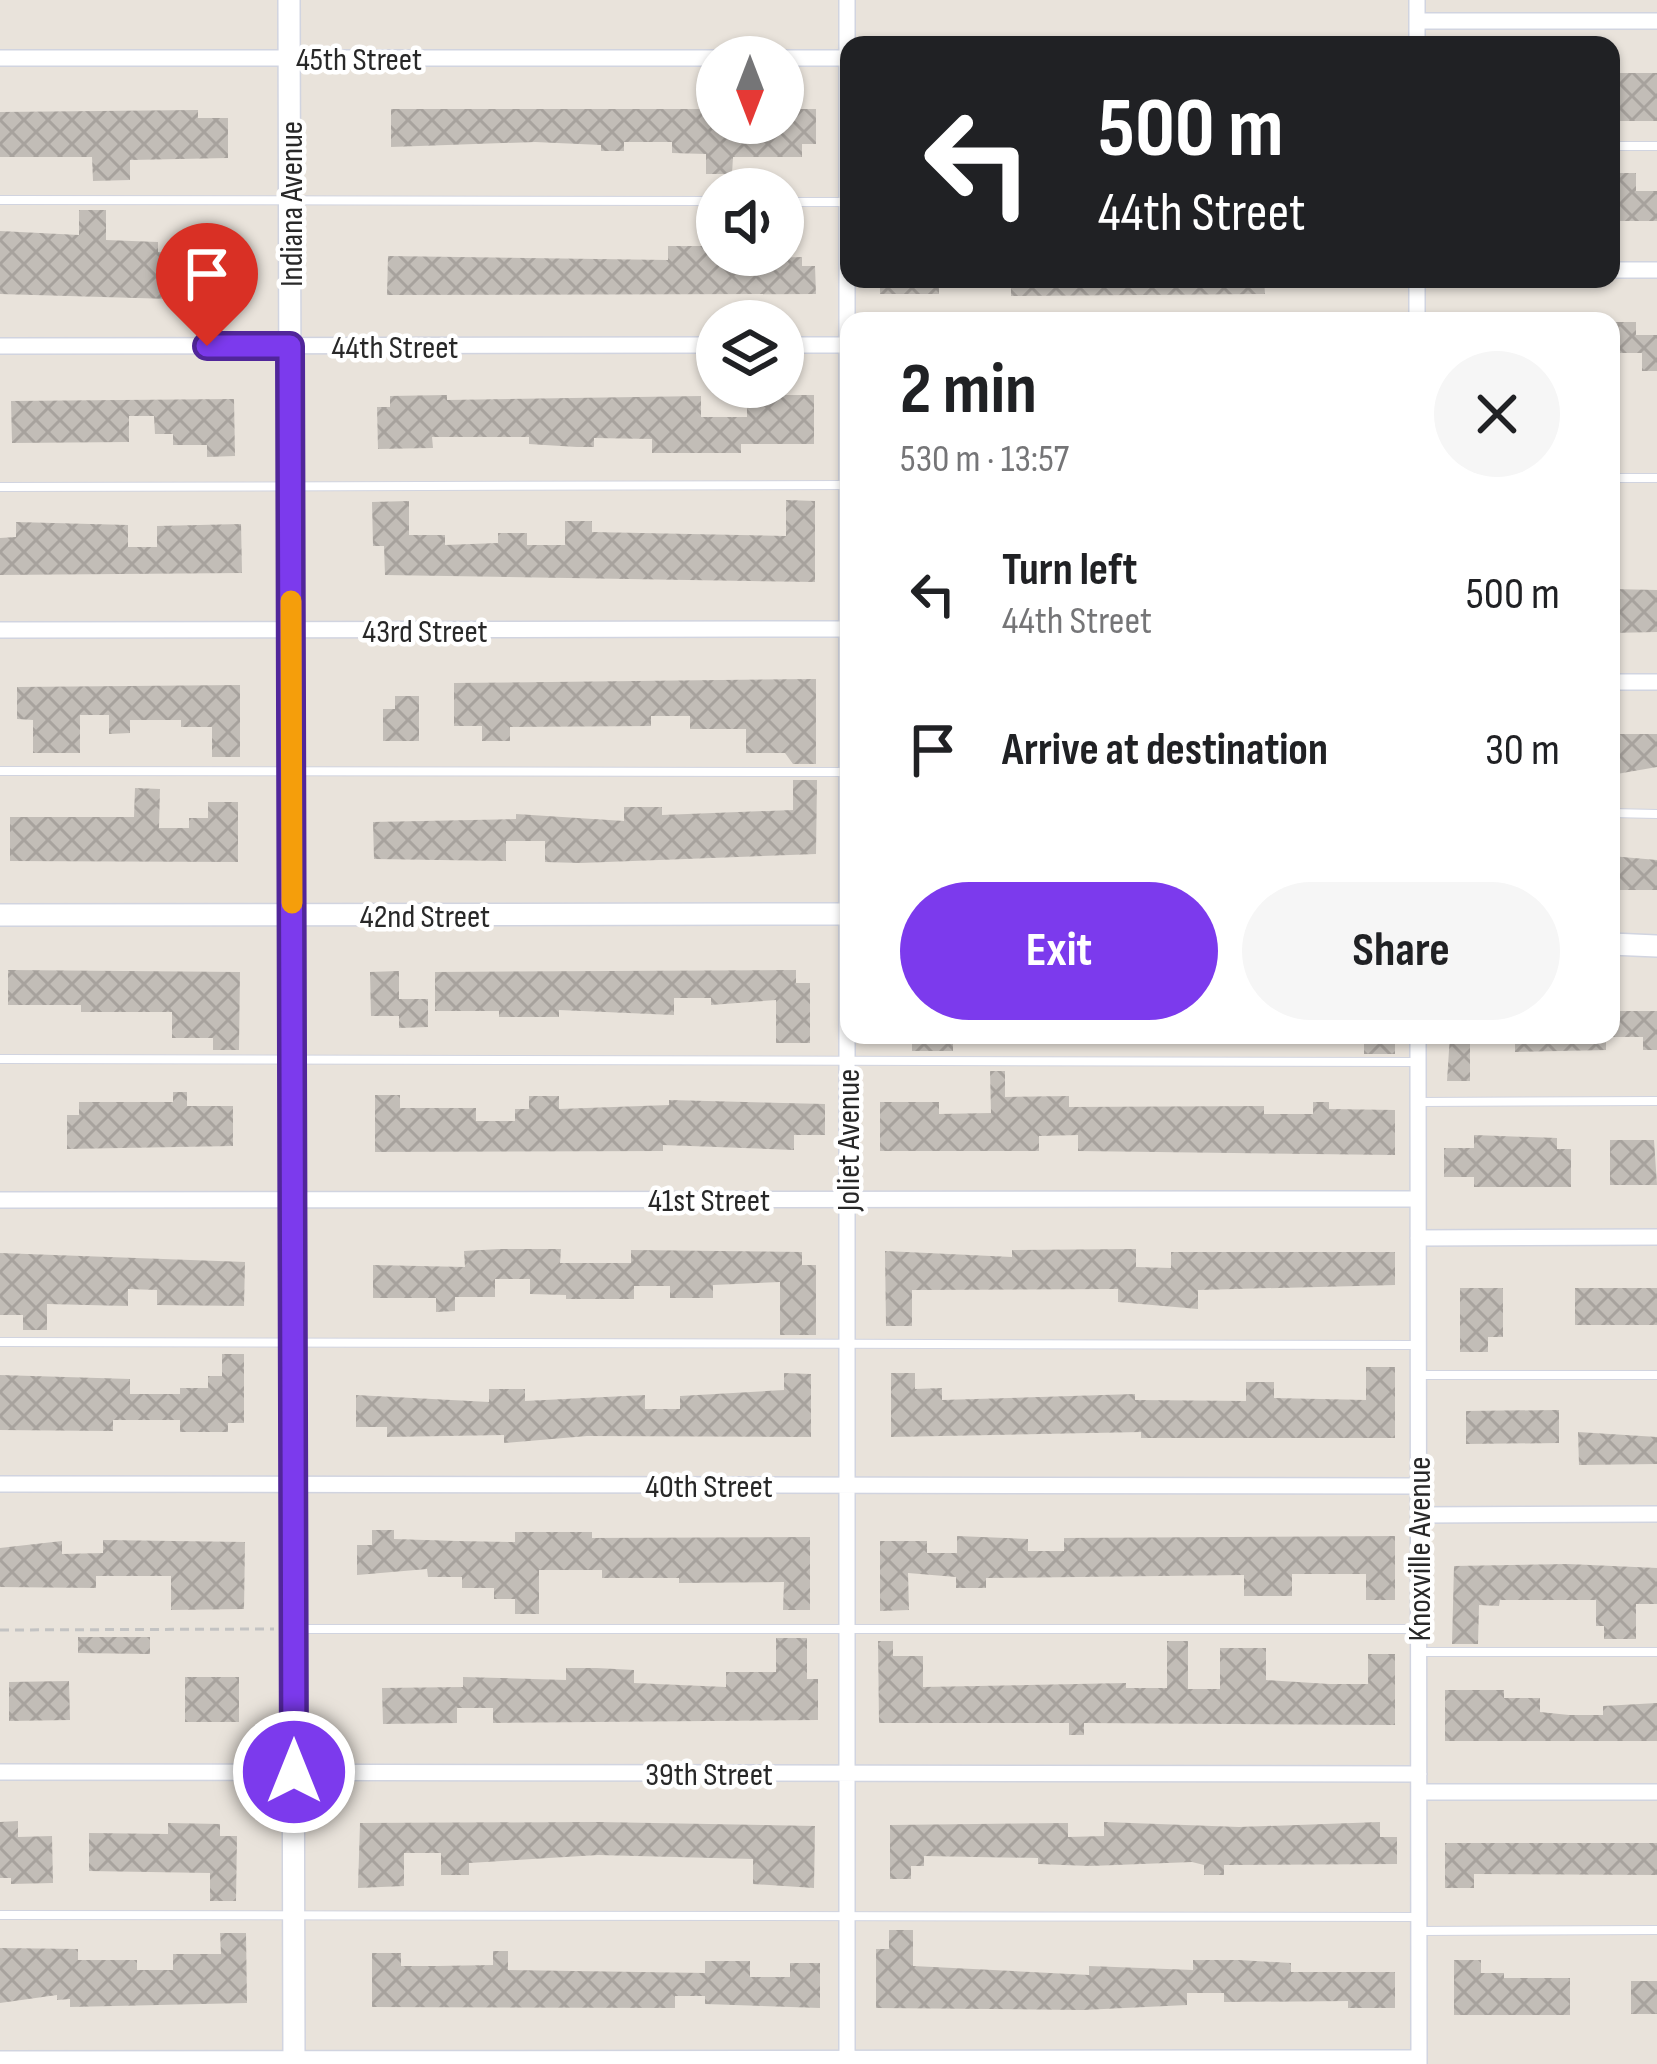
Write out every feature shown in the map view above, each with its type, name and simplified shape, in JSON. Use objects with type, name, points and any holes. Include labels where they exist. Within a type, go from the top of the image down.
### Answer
[{"type":"main road","name":"Indiana Avenue","points":[[290,0],[294,2061]]},
{"type":"main road","name":"42nd Street","points":[[0,915],[840,914]]},
{"type":"main road","points":[[1620,944],[1657,946]]},
{"type":"street","name":"Joliet Avenue","points":[[848,0],[848,36]]},
{"type":"street","points":[[1417,0],[1417,36]]},
{"type":"street","points":[[1417,21],[1657,21]]},
{"type":"street","name":"45th Street","points":[[0,58],[696,58]]},
{"type":"street","points":[[804,58],[840,58]]},
{"type":"street","points":[[1620,270],[1657,270]]},
{"type":"street","name":"44th Street","points":[[0,346],[696,345]]},
{"type":"street","points":[[804,345],[840,345]]},
{"type":"street","name":"43rd Street","points":[[0,630],[840,629]]},
{"type":"street","points":[[1620,682],[1657,682]]},
{"type":"street","name":"Joliet Avenue","points":[[848,1044],[848,2061]]},
{"type":"street","name":"Knoxville Avenue","points":[[1418,1044],[1419,2061]]},
{"type":"street","name":"41st Street","points":[[0,1200],[1418,1199]]},
{"type":"street","points":[[1418,1238],[1657,1237]]},
{"type":"street","name":"40th Street","points":[[0,1484],[1418,1486]]},
{"type":"street","points":[[1418,1515],[1657,1514]]},
{"type":"street","name":"39th Street","points":[[0,1772],[1419,1774]]},
{"type":"street","points":[[1419,1792],[1657,1792]]},
{"type":"street","points":[[0,2059],[1419,2061]]},
{"type":"lane","points":[[1620,146],[1657,146]]},
{"type":"lane","points":[[0,200],[696,201]]},
{"type":"lane","points":[[804,202],[840,202]]},
{"type":"lane","points":[[1620,478],[1657,478]]},
{"type":"lane","points":[[0,488],[840,485]]},
{"type":"lane","points":[[0,771],[840,772]]},
{"type":"lane","points":[[1620,813],[1657,814]]},
{"type":"lane","points":[[0,1060],[1418,1063]]},
{"type":"lane","points":[[1418,1102],[1657,1101]]},
{"type":"lane","points":[[0,1342],[1418,1345]]},
{"type":"lane","points":[[1418,1375],[1657,1375]]},
{"type":"lane","points":[[293,1629],[1418,1629]]},
{"type":"lane","points":[[1418,1652],[1657,1652]]},
{"type":"lane","points":[[0,1915],[848,1915],[1657,1930]]},
{"type":"path","points":[[0,1630],[293,1629]]},
{"type":"building","points":[[1620,73],[1657,73],[1657,121],[1620,121]]},
{"type":"building","points":[[391,109],[696,109],[696,144],[802,144],[802,157],[733,157],[732,168],[706,168],[706,154],[672,153],[672,142],[624,142],[624,151],[601,151],[601,145],[535,142],[391,147]]},
{"type":"building","points":[[804,109],[816,109],[816,144],[804,144]]},
{"type":"building","points":[[198,110],[198,118],[228,118],[228,158],[130,160],[130,180],[93,181],[92,157],[0,157],[0,112]]},
{"type":"building","points":[[1620,173],[1636,173],[1636,191],[1657,191],[1657,221],[1620,221]]},
{"type":"building","points":[[79,210],[106,210],[106,240],[158,242],[158,252],[191,252],[191,239],[221,240],[220,265],[206,264],[205,300],[0,294],[0,231],[79,235]]},
{"type":"building","points":[[668,246],[696,246],[696,276],[804,276],[804,266],[815,266],[816,294],[387,295],[388,256],[668,260]]},
{"type":"building","points":[[880,288],[939,288],[939,294],[880,294]]},
{"type":"building","points":[[1011,288],[1265,288],[1265,294],[1011,296]]},
{"type":"building","points":[[1620,322],[1636,322],[1636,335],[1657,335],[1657,371],[1642,371],[1642,353],[1620,353]]},
{"type":"building","points":[[447,395],[447,400],[696,396],[701,417],[747,417],[747,408],[804,408],[804,395],[814,395],[814,444],[741,444],[741,453],[652,453],[652,439],[594,438],[594,447],[577,447],[529,444],[529,437],[432,437],[433,448],[378,449],[377,407],[390,407],[390,396]]},
{"type":"building","points":[[234,399],[235,456],[207,457],[207,445],[173,445],[173,434],[155,434],[154,416],[129,416],[129,442],[12,443],[11,401]]},
{"type":"building","points":[[786,500],[815,501],[815,582],[385,575],[384,546],[373,546],[372,502],[409,501],[409,535],[445,535],[445,545],[498,543],[498,533],[527,533],[527,545],[565,545],[565,521],[592,521],[592,532],[786,536]]},
{"type":"building","points":[[16,522],[128,525],[128,547],[157,547],[157,526],[241,524],[242,573],[0,575],[0,538],[16,537]]},
{"type":"building","points":[[1620,589],[1657,590],[1657,632],[1620,633]]},
{"type":"building","points":[[816,679],[816,764],[793,764],[785,753],[746,753],[746,729],[690,729],[690,716],[651,716],[651,726],[510,727],[510,741],[482,741],[482,726],[454,726],[454,683]]},
{"type":"building","points":[[240,685],[240,757],[212,757],[212,727],[181,727],[181,720],[130,720],[130,733],[109,734],[109,715],[80,715],[80,753],[33,753],[33,720],[17,719],[17,687]]},
{"type":"building","points":[[395,696],[419,696],[419,741],[383,741],[383,709],[395,709]]},
{"type":"building","points":[[1620,734],[1657,734],[1657,767],[1620,773]]},
{"type":"building","points":[[793,780],[817,780],[816,854],[545,862],[545,841],[506,841],[506,861],[374,859],[373,822],[516,819],[516,814],[624,821],[624,807],[662,807],[662,815],[793,810]]},
{"type":"building","points":[[135,788],[160,789],[159,828],[189,828],[189,818],[208,818],[208,802],[238,802],[238,862],[10,861],[10,817],[134,817]]},
{"type":"building","points":[[1620,857],[1657,860],[1657,890],[1620,890]]},
{"type":"building","points":[[8,970],[240,972],[239,1050],[213,1050],[213,1038],[172,1038],[172,1012],[81,1012],[81,1005],[8,1005]]},
{"type":"building","points":[[796,970],[796,983],[810,983],[810,1043],[776,1043],[776,1000],[711,1005],[711,998],[674,998],[674,1015],[559,1010],[559,1017],[499,1017],[499,1011],[435,1011],[435,972]]},
{"type":"building","points":[[399,971],[399,999],[428,999],[428,1027],[399,1028],[399,1016],[371,1016],[370,972]]},
{"type":"building","points":[[1620,1011],[1657,1011],[1657,1050],[1643,1050],[1643,1037],[1620,1037]]},
{"type":"building","points":[[912,1044],[953,1044],[953,1051],[912,1051]]},
{"type":"building","points":[[1364,1044],[1395,1044],[1395,1054],[1364,1054]]},
{"type":"building","points":[[1449,1044],[1470,1044],[1470,1081],[1447,1081]]},
{"type":"building","points":[[1515,1044],[1606,1044],[1606,1050],[1515,1052]]},
{"type":"building","points":[[990,1071],[1005,1071],[1005,1097],[1069,1096],[1069,1107],[1264,1106],[1264,1114],[1313,1114],[1313,1102],[1329,1102],[1329,1109],[1395,1110],[1395,1155],[1078,1151],[1078,1135],[1039,1136],[1039,1151],[880,1151],[880,1102],[939,1102],[939,1114],[991,1113]]},
{"type":"building","points":[[173,1092],[187,1092],[187,1106],[233,1106],[233,1146],[67,1149],[67,1115],[79,1115],[79,1102],[173,1102]]},
{"type":"building","points":[[375,1095],[400,1095],[400,1108],[476,1108],[476,1121],[515,1121],[515,1109],[529,1109],[529,1096],[559,1096],[559,1109],[669,1105],[669,1100],[825,1104],[825,1135],[794,1135],[794,1150],[663,1145],[663,1151],[375,1152]]},
{"type":"building","points":[[1474,1135],[1557,1138],[1557,1149],[1571,1149],[1571,1187],[1474,1187],[1474,1177],[1444,1177],[1444,1148],[1474,1148]]},
{"type":"building","points":[[1610,1140],[1654,1140],[1657,1185],[1610,1185]]},
{"type":"building","points":[[561,1249],[560,1263],[631,1263],[631,1250],[802,1252],[802,1265],[816,1265],[816,1335],[780,1335],[780,1282],[713,1285],[713,1298],[670,1298],[670,1286],[634,1286],[634,1299],[566,1299],[566,1295],[530,1294],[530,1279],[495,1279],[495,1297],[455,1297],[455,1311],[436,1312],[436,1298],[373,1298],[373,1265],[465,1267],[464,1251]]},
{"type":"building","points":[[1136,1249],[1136,1267],[1171,1268],[1171,1252],[1395,1252],[1395,1285],[1198,1290],[1198,1309],[1118,1302],[1118,1289],[912,1290],[912,1326],[886,1326],[885,1251],[1012,1257],[1012,1250]]},
{"type":"building","points":[[0,1253],[245,1262],[244,1306],[157,1305],[157,1290],[128,1289],[128,1306],[47,1304],[47,1330],[23,1330],[23,1315],[0,1315]]},
{"type":"building","points":[[1460,1288],[1503,1288],[1503,1337],[1488,1337],[1488,1352],[1460,1352]]},
{"type":"building","points":[[1575,1288],[1657,1288],[1657,1325],[1575,1325]]},
{"type":"building","points":[[222,1354],[244,1354],[244,1423],[228,1423],[228,1432],[180,1432],[180,1420],[113,1420],[113,1431],[0,1430],[0,1375],[130,1379],[130,1394],[180,1394],[180,1388],[208,1388],[208,1376],[222,1376]]},
{"type":"building","points":[[1366,1367],[1395,1367],[1395,1438],[1141,1438],[1141,1432],[891,1437],[891,1373],[915,1373],[915,1389],[942,1388],[942,1400],[1135,1394],[1135,1400],[1246,1401],[1246,1382],[1274,1382],[1274,1398],[1366,1400]]},
{"type":"building","points":[[784,1373],[811,1374],[811,1437],[587,1436],[504,1443],[504,1435],[387,1437],[387,1427],[356,1427],[356,1395],[489,1402],[489,1389],[525,1389],[525,1401],[645,1395],[645,1409],[680,1409],[680,1396],[784,1390]]},
{"type":"building","points":[[1559,1410],[1559,1443],[1466,1444],[1466,1411]]},
{"type":"building","points":[[1578,1432],[1657,1437],[1657,1464],[1579,1465]]},
{"type":"building","points":[[372,1530],[394,1530],[394,1539],[515,1542],[515,1532],[592,1532],[592,1538],[810,1537],[810,1610],[783,1610],[784,1582],[679,1583],[679,1578],[602,1578],[602,1570],[539,1570],[539,1614],[515,1614],[515,1599],[494,1599],[494,1588],[462,1588],[462,1577],[428,1577],[427,1569],[357,1575],[357,1545],[372,1545]]},
{"type":"building","points":[[957,1536],[1028,1539],[1028,1551],[1064,1551],[1064,1538],[1395,1536],[1395,1600],[1366,1600],[1366,1574],[1292,1574],[1292,1596],[1244,1596],[1244,1575],[986,1578],[986,1588],[956,1588],[956,1577],[908,1573],[909,1610],[880,1611],[880,1541],[927,1541],[927,1553],[957,1553]]},
{"type":"building","points":[[103,1540],[245,1542],[244,1609],[171,1610],[171,1576],[96,1576],[96,1588],[0,1587],[0,1548],[62,1541],[62,1554],[103,1553]]},
{"type":"building","points":[[1454,1566],[1657,1568],[1657,1604],[1636,1604],[1636,1639],[1604,1639],[1604,1626],[1596,1626],[1596,1600],[1500,1600],[1499,1606],[1479,1605],[1478,1644],[1452,1644]]},
{"type":"building","points":[[78,1637],[150,1637],[150,1654],[78,1653]]},
{"type":"building","points":[[776,1638],[807,1638],[807,1679],[818,1679],[818,1720],[493,1723],[493,1708],[457,1708],[457,1723],[383,1724],[382,1688],[463,1687],[463,1677],[566,1680],[566,1668],[597,1668],[634,1670],[634,1683],[726,1687],[726,1672],[776,1672]]},
{"type":"building","points":[[878,1641],[893,1641],[893,1656],[923,1656],[923,1687],[1126,1683],[1126,1688],[1167,1688],[1167,1641],[1188,1641],[1188,1689],[1220,1689],[1220,1648],[1266,1648],[1266,1680],[1329,1684],[1368,1684],[1368,1654],[1395,1654],[1395,1725],[1084,1723],[1084,1735],[1069,1735],[1069,1723],[879,1723]]},
{"type":"building","points":[[185,1677],[239,1677],[239,1722],[185,1722]]},
{"type":"building","points":[[69,1681],[70,1720],[9,1721],[9,1682]]},
{"type":"building","points":[[1445,1690],[1504,1690],[1504,1698],[1540,1698],[1540,1712],[1569,1715],[1603,1715],[1603,1706],[1657,1703],[1657,1741],[1445,1741]]},
{"type":"building","points":[[18,1821],[18,1837],[52,1836],[53,1883],[11,1884],[11,1878],[0,1878],[0,1822]]},
{"type":"building","points":[[1104,1822],[1239,1827],[1380,1822],[1380,1837],[1397,1837],[1397,1864],[1224,1865],[1224,1875],[1204,1875],[1204,1865],[1192,1862],[1090,1866],[1038,1864],[1038,1858],[924,1856],[924,1866],[911,1866],[911,1879],[890,1879],[890,1825],[1068,1823],[1068,1837],[1104,1836]]},
{"type":"building","points":[[168,1823],[220,1824],[220,1836],[237,1836],[236,1901],[210,1901],[210,1873],[89,1871],[89,1833],[168,1834]]},
{"type":"building","points":[[360,1823],[815,1826],[814,1888],[753,1884],[753,1859],[598,1855],[469,1863],[469,1875],[441,1875],[441,1853],[404,1853],[404,1886],[358,1888]]},
{"type":"building","points":[[1445,1843],[1657,1843],[1657,1875],[1474,1874],[1474,1888],[1445,1888]]},
{"type":"building","points":[[889,1930],[913,1930],[913,1966],[1089,1975],[1089,1966],[1193,1970],[1193,1960],[1239,1960],[1291,1963],[1291,1972],[1395,1972],[1395,2008],[1348,2008],[1348,2001],[1224,2002],[1224,1993],[1187,1993],[1187,2005],[1083,2010],[876,2008],[876,1949],[889,1949]]},
{"type":"building","points":[[220,1933],[246,1933],[247,2003],[70,2007],[70,1999],[57,2000],[57,1995],[0,2003],[0,1948],[78,1949],[78,1960],[137,1960],[137,1970],[173,1970],[173,1954],[221,1954]]},
{"type":"building","points":[[493,1951],[508,1951],[508,1970],[705,1973],[705,1961],[750,1961],[750,1977],[790,1977],[790,1963],[820,1963],[820,2008],[705,2004],[705,1996],[675,1996],[675,2008],[372,2007],[372,1953],[401,1953],[401,1966],[437,1966],[493,1965]]},
{"type":"building","points":[[1454,1960],[1481,1960],[1481,1973],[1504,1973],[1504,1978],[1570,1978],[1570,2015],[1454,2015]]},
{"type":"building","points":[[1631,1981],[1657,1981],[1657,2014],[1631,2014]]},
{"type":"slow traffic","points":[[291,601],[292,903]]},
{"type":"route","points":[[207,346],[290,346],[294,1772]]}]
